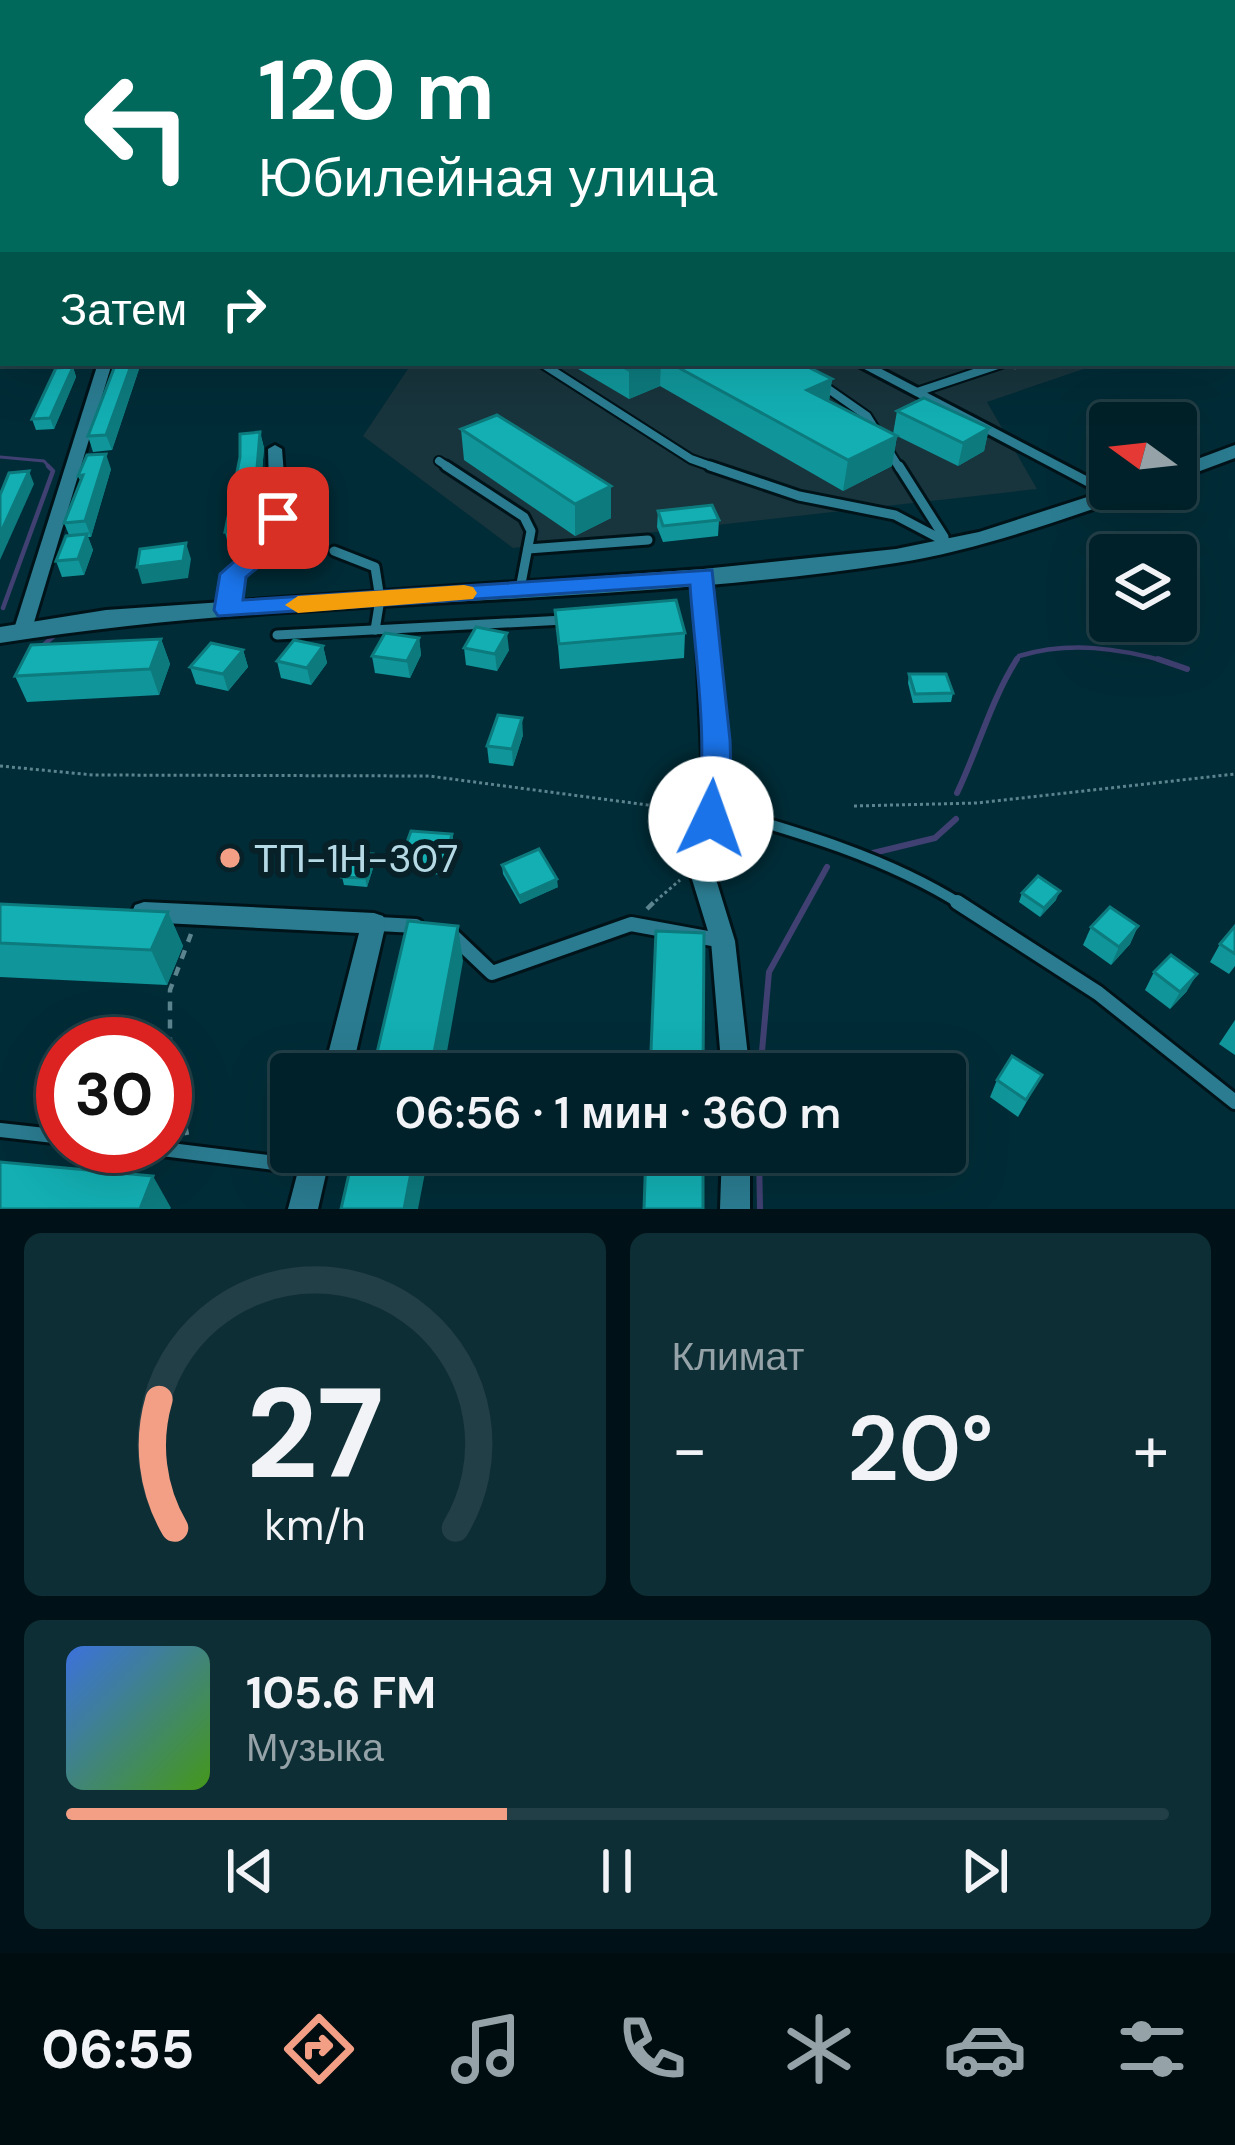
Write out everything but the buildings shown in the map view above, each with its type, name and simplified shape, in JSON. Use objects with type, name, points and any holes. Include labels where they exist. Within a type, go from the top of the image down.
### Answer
[{"type":"main road","points":[[1197,466],[1235,452]]},
{"type":"main road","points":[[11,632],[896,556],[952,545],[1089,503]]},
{"type":"street","points":[[11,632],[44,574],[104,366]]},
{"type":"street","points":[[866,366],[1089,475]]},
{"type":"street","points":[[227,610],[233,574],[262,550],[278,518],[275,448]]},
{"type":"street","points":[[703,576],[696,613],[713,811],[699,863],[723,941],[734,1053]]},
{"type":"street","points":[[107,910],[374,923],[342,1053]]},
{"type":"street","points":[[303,1209],[312,1173]]},
{"type":"street","points":[[735,1209],[736,1173]]},
{"type":"lane","points":[[546,366],[691,459],[799,496],[895,515],[952,545]]},
{"type":"lane","points":[[970,366],[981,371]]},
{"type":"lane","points":[[917,392],[995,366]]},
{"type":"lane","points":[[811,380],[851,397],[872,418],[900,463],[924,518],[952,545]]},
{"type":"lane","points":[[439,460],[524,518],[530,531],[520,589]]},
{"type":"lane","points":[[528,549],[648,540]]},
{"type":"lane","points":[[334,551],[376,567],[380,599],[375,629]]},
{"type":"lane","points":[[277,634],[589,618]]},
{"type":"lane","points":[[713,811],[774,825],[925,882],[1098,993],[1235,1102]]},
{"type":"lane","points":[[374,923],[421,927]]},
{"type":"lane","points":[[445,928],[492,973],[631,924],[723,941]]},
{"type":"lane","points":[[0,1130],[36,1134]]},
{"type":"lane","points":[[193,1152],[270,1157]]},
{"type":"path","points":[[0,766],[93,776],[429,776],[713,811]]},
{"type":"path","points":[[854,806],[977,803],[1235,774]]},
{"type":"path","points":[[631,924],[699,863]]},
{"type":"path","points":[[193,1152],[173,1067],[170,990],[190,941],[194,915]]},
{"type":"shaded area","points":[[410,366],[1092,366],[987,402],[1037,489],[513,548],[363,436]]},
{"type":"waterway","points":[[0,457],[44,461],[51,469]]},
{"type":"waterway","points":[[48,466],[51,469]]},
{"type":"waterway","points":[[3,608],[51,469]]},
{"type":"waterway","points":[[40,648],[54,636]]},
{"type":"waterway","points":[[1017,659],[1038,651],[1075,648],[1164,661]]},
{"type":"waterway","points":[[957,793],[1017,659]]},
{"type":"waterway","points":[[1158,659],[1164,661]]},
{"type":"waterway","points":[[1164,661],[1168,662]]},
{"type":"waterway","points":[[1164,661],[1187,669]]},
{"type":"waterway","points":[[873,853],[935,838],[956,819]]},
{"type":"waterway","points":[[762,1053],[769,972],[827,867]]},
{"type":"waterway","points":[[759,1173],[760,1209]]},
{"type":"slow traffic","points":[[298,605],[464,593]]},
{"type":"place","name":"ТП-1Н-307","points":[[230,858]]},
{"type":"route","points":[[278,518],[262,550],[233,574],[227,610],[703,576],[714,740],[716,804],[711,819]]}]
